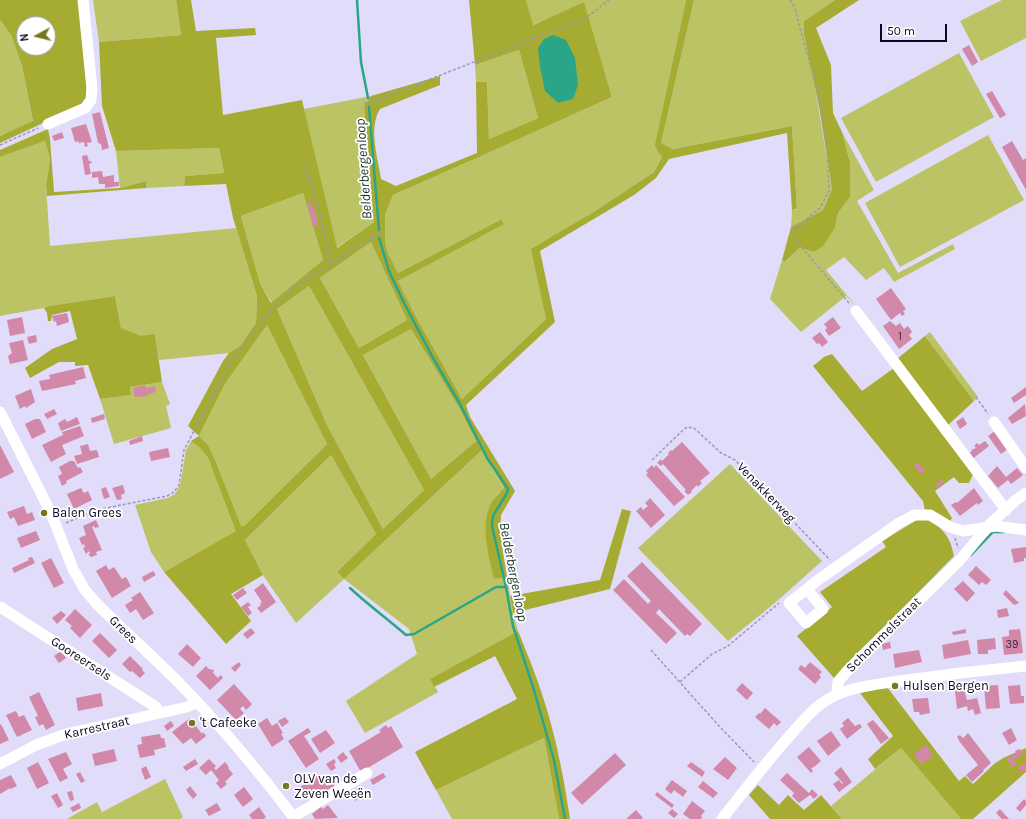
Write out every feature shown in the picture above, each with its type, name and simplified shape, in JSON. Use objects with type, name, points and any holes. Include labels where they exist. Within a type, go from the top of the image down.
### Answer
[{"type":"street","points":[[48,124],[85,108],[91,100],[92,88],[83,0]]},
{"type":"street","points":[[856,311],[1006,510]]},
{"type":"street","name":"Grees","points":[[0,412],[56,527],[73,570],[84,590],[197,702],[262,775],[294,818],[367,773]]},
{"type":"street","points":[[994,422],[1026,468]]},
{"type":"street","name":"Schommelstraat","points":[[837,694],[838,682],[847,671],[960,560],[988,527],[1016,500],[1026,493]]},
{"type":"street","points":[[807,589],[899,523],[914,515],[930,516],[950,527],[963,530],[1004,526],[1026,530]]},
{"type":"street","name":"Gooreersels","points":[[0,607],[156,707],[160,713]]},
{"type":"street","points":[[722,819],[761,769],[802,722],[821,704],[837,694],[876,685],[947,674],[1026,666]]},
{"type":"street","name":"Karrestraat","points":[[0,764],[36,744],[66,734],[187,707],[197,702]]},
{"type":"path","points":[[364,103],[372,102],[586,18],[609,0]]},
{"type":"path","points":[[790,0],[794,6],[818,93],[827,150],[829,191],[820,208],[793,230],[798,243],[856,311]]},
{"type":"path","points":[[0,145],[48,124]]},
{"type":"path","points":[[303,162],[317,202],[330,264]]},
{"type":"path","points":[[56,527],[96,510],[167,496],[174,492],[179,485],[184,450],[230,363],[276,304],[295,286],[383,231]]},
{"type":"path","points":[[976,397],[994,422]]},
{"type":"path","name":"Venakkerweg","points":[[652,460],[687,427],[694,428],[721,453],[735,460],[837,567]]},
{"type":"path","points":[[950,527],[957,544],[960,560]]},
{"type":"path","points":[[680,682],[712,654],[728,646],[780,602]]},
{"type":"path","points":[[652,650],[719,726],[761,769]]},
{"type":"shaded area","points":[[0,0],[80,0],[87,96],[84,104],[0,143],[0,136],[33,121],[22,66],[18,56],[56,56],[56,16],[16,16],[16,49],[11,35],[0,20]]},
{"type":"shaded area","points":[[93,0],[176,0],[181,35],[99,42]]},
{"type":"shaded area","points":[[176,0],[191,0],[196,31],[255,28],[256,35],[216,38],[223,115],[302,100],[337,248],[374,222],[364,106],[371,96],[440,76],[440,85],[380,109],[376,117],[374,134],[381,179],[396,186],[477,153],[476,82],[487,82],[489,139],[538,118],[519,50],[475,65],[469,0],[526,0],[533,25],[584,2],[612,97],[393,195],[385,215],[385,240],[387,251],[398,273],[502,219],[504,224],[398,281],[462,399],[546,319],[531,249],[595,211],[654,172],[662,157],[655,145],[686,0],[694,0],[661,143],[673,149],[792,126],[797,209],[792,210],[787,133],[669,159],[656,178],[634,195],[540,251],[555,322],[466,405],[470,417],[515,491],[501,515],[500,533],[507,577],[494,579],[486,540],[486,520],[488,511],[493,500],[504,488],[482,450],[344,579],[337,572],[376,534],[331,455],[245,540],[263,575],[231,594],[251,621],[226,644],[164,572],[236,531],[208,458],[200,448],[191,441],[199,436],[188,426],[223,361],[229,353],[240,346],[256,323],[257,296],[233,218],[226,184],[184,186],[185,176],[224,173],[219,148],[116,151],[102,106],[99,42],[181,35]],"holes":[[[303,193],[323,260],[271,303],[260,283],[241,216]],[[371,242],[407,320],[359,348],[320,278]],[[309,286],[424,490],[383,529],[327,425],[277,309]],[[267,325],[327,444],[244,526],[241,526],[208,445],[199,436],[225,384]],[[411,329],[458,406],[476,441],[431,479],[363,355]]]},
{"type":"shaded area","points":[[526,0],[686,0],[673,63],[658,152],[662,157],[654,172],[595,211],[532,249],[546,319],[462,399],[398,281],[504,223],[502,219],[398,273],[387,251],[385,240],[385,215],[393,195],[612,97],[584,3],[532,25]]},
{"type":"shaded area","points":[[694,0],[835,0],[804,21],[832,189],[823,210],[791,227],[792,210],[797,210],[792,126],[673,149],[661,143]]},
{"type":"shaded area","points":[[835,0],[859,0],[816,28],[831,65],[833,113],[842,132],[850,162],[850,197],[838,213],[835,228],[823,246],[814,252],[800,247],[785,262],[782,260],[791,227],[823,210],[832,189],[820,112],[804,33],[804,21]]},
{"type":"shaded area","points":[[1002,0],[1026,0],[1026,38],[981,61],[960,21]]},
{"type":"shaded area","points":[[0,20],[11,35],[16,49],[16,56],[18,56],[22,66],[33,122],[0,136]]},
{"type":"shaded area","points":[[553,35],[566,40],[575,58],[578,85],[573,99],[558,103],[545,91],[538,48],[544,39]]},
{"type":"shaded area","points":[[519,50],[538,118],[489,139],[487,82],[476,82],[475,65]]},
{"type":"shaded area","points":[[959,53],[994,117],[876,182],[841,118]]},
{"type":"shaded area","points":[[371,96],[364,106],[374,222],[336,248],[304,109]]},
{"type":"shaded area","points":[[48,129],[54,192],[120,188],[146,181],[146,188],[47,196],[46,186],[50,159],[45,141],[0,157],[0,150]]},
{"type":"shaded area","points":[[842,132],[874,190],[857,201],[898,273],[953,244],[955,249],[894,282],[884,268],[866,280],[844,257],[826,270],[855,305],[846,296],[801,332],[770,299],[782,260],[786,262],[800,246],[814,252],[835,228],[838,213],[850,197],[850,162]]},
{"type":"shaded area","points":[[988,135],[1024,200],[900,267],[865,203]]},
{"type":"shaded area","points":[[45,141],[50,159],[46,186],[50,246],[236,228],[257,296],[256,323],[240,346],[229,353],[159,360],[155,334],[141,337],[121,328],[115,296],[49,306],[0,316],[0,157]]},
{"type":"shaded area","points":[[219,148],[224,173],[185,176],[184,186],[146,188],[146,181],[120,188],[116,151]]},
{"type":"shaded area","points":[[303,193],[323,260],[272,303],[260,283],[241,216]]},
{"type":"shaded area","points":[[371,242],[407,320],[359,348],[320,278]]},
{"type":"shaded area","points":[[309,286],[424,490],[383,529],[327,425],[277,309]]},
{"type":"shaded area","points":[[115,296],[121,328],[141,336],[155,334],[162,382],[130,387],[131,395],[100,399],[88,365],[75,366],[75,362],[59,362],[30,378],[25,368],[52,349],[77,339],[70,311],[52,315],[51,321],[48,321],[47,313],[44,308]]},
{"type":"shaded area","points":[[267,325],[327,444],[244,526],[241,527],[216,462],[208,446],[199,436],[225,384]]},
{"type":"shaded area","points":[[411,329],[458,406],[476,441],[431,479],[363,355]]},
{"type":"shaded area","points":[[930,332],[978,397],[974,401],[925,336]]},
{"type":"shaded area","points":[[925,336],[974,401],[946,427],[897,359]]},
{"type":"shaded area","points":[[832,354],[862,391],[894,368],[973,474],[969,483],[959,483],[954,477],[935,491],[952,518],[949,523],[925,511],[923,501],[813,366],[824,357]]},
{"type":"shaded area","points":[[162,382],[170,404],[166,406],[171,428],[114,444],[100,399],[131,395],[130,387]]},
{"type":"shaded area","points":[[191,441],[200,448],[208,458],[237,531],[164,572],[151,552],[135,505],[168,498],[175,494],[180,485],[186,450]]},
{"type":"shaded area","points":[[482,450],[504,489],[497,495],[494,579],[507,577],[513,613],[518,631],[431,679],[438,692],[365,733],[346,701],[417,654],[409,629],[344,579]]},
{"type":"shaded area","points":[[331,455],[376,534],[337,572],[344,579],[296,623],[263,575],[245,540]]},
{"type":"shaded area","points":[[730,464],[822,561],[776,602],[728,641],[638,548]]},
{"type":"shaded area","points":[[622,509],[631,511],[610,589],[513,613],[510,596],[600,580]]},
{"type":"shaded area","points":[[928,519],[946,534],[954,556],[834,678],[797,636],[832,607],[820,592],[886,547],[882,541],[917,520]]},
{"type":"shaded area","points":[[518,631],[537,680],[552,727],[570,819],[559,819],[544,738],[436,790],[415,752],[517,699],[495,656],[434,687],[430,679]]},
{"type":"shaded area","points":[[887,687],[959,781],[965,776],[973,784],[994,764],[1003,758],[1026,748],[1026,772],[973,819],[961,819],[901,748],[875,769],[868,759],[893,736],[860,693]]},
{"type":"shaded area","points":[[544,738],[559,819],[452,819],[436,790]]},
{"type":"shaded area","points":[[901,748],[961,819],[842,819],[831,806]]},
{"type":"shaded area","points":[[165,779],[183,817],[180,819],[67,819],[97,802],[102,812]]},
{"type":"shaded area","points":[[758,785],[779,805],[788,795],[804,810],[821,795],[842,819],[770,819],[749,795]]},
{"type":"building","points":[[969,45],[978,62],[972,66],[962,49]]},
{"type":"building","points":[[992,91],[1006,115],[1000,118],[986,94]]},
{"type":"building","points":[[100,112],[109,148],[102,150],[101,144],[98,143],[92,114]]},
{"type":"building","points":[[86,124],[92,142],[87,143],[88,146],[85,147],[84,142],[75,142],[71,128]]},
{"type":"building","points":[[62,132],[64,138],[54,141],[52,136]]},
{"type":"building","points":[[1012,141],[1023,160],[1026,158],[1026,190],[1002,147]]},
{"type":"building","points":[[87,155],[89,161],[92,163],[89,164],[91,174],[85,175],[82,156]]},
{"type":"building","points":[[102,171],[103,177],[114,175],[114,182],[119,182],[119,186],[105,188],[105,184],[99,184],[98,177],[92,178],[92,172]]},
{"type":"building","points":[[311,202],[313,210],[315,209],[318,224],[317,226],[313,227],[307,203]]},
{"type":"building","points":[[891,288],[906,309],[903,311],[905,314],[902,316],[900,313],[891,320],[876,299]]},
{"type":"building","points":[[67,313],[69,322],[57,326],[56,321],[54,322],[52,316]]},
{"type":"building","points":[[22,317],[25,333],[10,336],[7,320]]},
{"type":"building","points":[[833,317],[841,328],[829,336],[825,330],[827,328],[824,324]]},
{"type":"building","points":[[890,321],[896,326],[900,323],[904,329],[908,326],[912,332],[909,335],[912,339],[899,349],[883,326]]},
{"type":"building","points":[[820,332],[828,342],[822,347],[812,338]]},
{"type":"building","points":[[36,335],[37,342],[29,344],[27,337]]},
{"type":"building","points":[[23,340],[28,360],[10,364],[8,356],[12,353],[9,343]]},
{"type":"building","points":[[83,367],[86,378],[75,381],[76,384],[42,391],[39,381],[50,379],[49,375]]},
{"type":"building","points":[[145,385],[146,388],[155,386],[156,392],[148,394],[148,396],[135,397],[133,388]]},
{"type":"building","points":[[1026,387],[1026,395],[1014,403],[1011,398]]},
{"type":"building","points":[[31,389],[35,402],[26,408],[25,406],[20,409],[15,396]]},
{"type":"building","points":[[1025,404],[1026,416],[1012,424],[1008,418]]},
{"type":"building","points":[[54,409],[57,414],[47,419],[44,414]]},
{"type":"building","points":[[104,414],[105,419],[92,423],[91,418]]},
{"type":"building","points":[[77,417],[80,424],[61,431],[58,423],[65,419],[67,422]]},
{"type":"building","points":[[963,417],[967,424],[960,429],[956,422]]},
{"type":"building","points":[[35,419],[40,419],[46,432],[32,439],[25,424]]},
{"type":"building","points":[[80,426],[84,436],[62,445],[66,454],[51,462],[42,445],[63,435],[62,432]]},
{"type":"building","points":[[995,431],[1008,449],[1001,454],[988,436]]},
{"type":"building","points":[[142,436],[143,441],[130,445],[129,441]]},
{"type":"building","points":[[985,441],[989,446],[971,460],[967,455],[972,451],[971,450],[976,448],[974,446],[977,443],[979,445]]},
{"type":"building","points":[[682,442],[710,473],[700,481],[702,483],[698,487],[697,485],[688,495],[684,491],[686,490],[663,464],[661,466],[657,463],[661,459],[662,461],[671,450],[672,451]]},
{"type":"building","points":[[88,444],[90,451],[97,450],[99,457],[77,464],[74,456],[82,454],[80,446]]},
{"type":"building","points":[[0,445],[14,472],[0,479]]},
{"type":"building","points":[[168,448],[170,457],[151,461],[149,452]]},
{"type":"building","points":[[70,461],[74,461],[78,468],[80,467],[83,472],[66,481],[67,483],[62,486],[58,476],[62,474],[59,467]]},
{"type":"building","points":[[918,462],[925,471],[920,474],[914,465]]},
{"type":"building","points":[[652,465],[654,468],[656,465],[685,497],[674,506],[646,475],[648,473],[646,471]]},
{"type":"building","points":[[997,466],[1006,477],[1017,468],[1023,475],[1011,484],[1008,480],[998,488],[988,476]]},
{"type":"building","points":[[943,479],[945,482],[937,488],[935,485]]},
{"type":"building","points":[[123,485],[125,493],[121,495],[122,499],[117,500],[112,488]]},
{"type":"building","points":[[106,487],[110,497],[104,499],[101,489]]},
{"type":"building","points":[[81,488],[84,493],[88,491],[92,500],[74,509],[67,494]]},
{"type":"building","points":[[974,488],[983,501],[978,505],[977,503],[960,516],[951,505],[956,502],[957,503]]},
{"type":"building","points":[[650,498],[665,515],[651,528],[636,511],[641,507],[643,510],[648,506],[645,503]]},
{"type":"building","points":[[24,506],[27,514],[32,512],[35,520],[18,526],[14,517],[10,519],[7,512]]},
{"type":"building","points":[[96,520],[99,527],[92,527],[102,550],[96,552],[97,555],[91,557],[88,554],[90,554],[89,551],[86,554],[83,548],[85,547],[84,544],[82,545],[79,538],[86,535],[83,526]]},
{"type":"building","points":[[36,531],[40,540],[21,548],[17,538]]},
{"type":"building","points":[[1026,547],[1026,558],[1024,558],[1024,561],[1014,563],[1011,549]]},
{"type":"building","points":[[32,557],[35,563],[14,573],[12,568]]},
{"type":"building","points":[[51,558],[64,583],[54,588],[41,563]]},
{"type":"building","points":[[642,562],[702,624],[690,636],[687,634],[685,636],[659,609],[656,613],[677,633],[666,644],[613,590],[624,579],[648,604],[651,601],[627,576]]},
{"type":"building","points":[[106,565],[109,570],[114,567],[122,579],[126,577],[131,586],[112,598],[96,571]]},
{"type":"building","points":[[976,566],[991,580],[986,585],[982,582],[979,585],[968,575]]},
{"type":"building","points":[[153,571],[156,575],[144,582],[142,577]]},
{"type":"building","points":[[963,581],[975,593],[967,602],[954,589]]},
{"type":"building","points":[[263,583],[276,602],[261,613],[257,608],[262,602],[254,590]]},
{"type":"building","points":[[243,588],[247,593],[237,600],[233,595]]},
{"type":"building","points":[[1006,590],[1019,603],[1014,605],[1003,594]]},
{"type":"building","points":[[140,592],[154,613],[143,620],[136,609],[130,613],[125,605],[133,600],[131,598]]},
{"type":"building","points":[[248,602],[251,605],[248,607],[252,613],[248,616],[241,607]]},
{"type":"building","points":[[1007,608],[1009,616],[998,618],[997,610]]},
{"type":"building","points":[[75,609],[92,625],[80,638],[70,628],[72,626],[65,620]]},
{"type":"building","points":[[61,611],[66,615],[57,624],[52,618]]},
{"type":"building","points":[[251,628],[255,633],[247,639],[243,634]]},
{"type":"building","points":[[966,629],[966,633],[953,635],[952,632]]},
{"type":"building","points":[[1020,629],[1023,653],[1004,655],[1002,637],[1009,636],[1009,630]]},
{"type":"building","points":[[100,633],[117,650],[109,658],[92,641]]},
{"type":"building","points":[[995,638],[996,649],[988,650],[988,654],[978,654],[977,640]]},
{"type":"building","points":[[968,640],[971,654],[944,659],[942,645]]},
{"type":"building","points":[[890,642],[891,648],[883,650],[882,644]]},
{"type":"building","points":[[187,644],[201,658],[193,667],[178,654]]},
{"type":"building","points":[[919,650],[922,662],[895,668],[893,654]]},
{"type":"building","points":[[61,651],[66,658],[59,663],[54,656]]},
{"type":"building","points":[[130,656],[145,673],[140,678],[132,671],[130,672],[122,664]]},
{"type":"building","points":[[239,662],[241,665],[235,672],[231,668]]},
{"type":"building","points":[[810,662],[822,672],[819,675],[821,677],[815,684],[798,669],[801,665],[805,668]]},
{"type":"building","points":[[206,666],[209,669],[214,670],[213,673],[218,678],[221,675],[223,678],[210,690],[196,676]]},
{"type":"building","points":[[742,683],[753,693],[747,700],[736,690]]},
{"type":"building","points":[[234,684],[252,704],[246,710],[243,706],[240,709],[244,713],[236,720],[217,700]]},
{"type":"building","points":[[998,685],[1000,708],[986,709],[984,686]]},
{"type":"building","points":[[1020,685],[1021,696],[1024,696],[1024,703],[1010,704],[1008,686]]},
{"type":"building","points":[[964,689],[967,700],[977,698],[981,713],[975,715],[973,709],[968,711],[967,706],[957,709],[955,691]]},
{"type":"building","points":[[39,692],[55,725],[46,730],[43,724],[39,726],[35,717],[38,716],[29,697]]},
{"type":"building","points":[[101,693],[103,706],[78,711],[76,698]]},
{"type":"building","points":[[928,698],[930,713],[920,715],[919,712],[914,712],[912,699]]},
{"type":"building","points":[[765,708],[781,722],[777,726],[774,723],[769,729],[755,717]]},
{"type":"building","points":[[16,711],[19,717],[24,715],[32,730],[17,737],[6,715]]},
{"type":"building","points":[[285,717],[289,722],[282,727],[278,721]]},
{"type":"building","points":[[190,718],[202,734],[203,732],[206,736],[196,744],[191,738],[183,744],[172,732]]},
{"type":"building","points":[[267,718],[272,726],[277,723],[283,733],[281,734],[284,739],[272,747],[258,724]]},
{"type":"building","points":[[848,718],[855,726],[860,724],[862,727],[847,739],[840,729],[844,726],[842,723]]},
{"type":"building","points":[[873,720],[889,738],[881,744],[867,724]]},
{"type":"building","points":[[171,721],[174,726],[167,731],[164,726]]},
{"type":"building","points":[[1,724],[9,740],[0,744],[0,725]]},
{"type":"building","points":[[386,725],[388,728],[391,726],[403,747],[361,772],[349,751],[381,732],[379,730]]},
{"type":"building","points":[[308,728],[311,732],[304,736],[319,759],[306,768],[288,741]]},
{"type":"building","points":[[1011,728],[1017,740],[1009,745],[1002,733]]},
{"type":"building","points":[[326,730],[335,743],[320,753],[311,739]]},
{"type":"building","points":[[831,731],[841,745],[828,756],[817,741]]},
{"type":"building","points":[[968,733],[991,763],[972,782],[966,775],[978,765],[957,737],[960,735],[963,738]]},
{"type":"building","points":[[160,734],[161,738],[164,738],[166,747],[154,750],[155,755],[140,758],[137,745],[142,744],[141,737]]},
{"type":"building","points":[[926,745],[933,756],[921,764],[914,754]]},
{"type":"building","points":[[809,747],[821,761],[811,768],[813,771],[811,773],[797,757]]},
{"type":"building","points":[[114,749],[117,761],[95,766],[92,754]]},
{"type":"building","points":[[1019,749],[1023,754],[1014,760],[1017,765],[1012,767],[1007,759]]},
{"type":"building","points":[[66,752],[72,764],[63,769],[68,778],[60,782],[48,759]]},
{"type":"building","points":[[343,752],[348,758],[341,763],[337,757]]},
{"type":"building","points":[[615,753],[626,765],[582,805],[571,793]]},
{"type":"building","points":[[725,757],[737,768],[728,780],[713,769]]},
{"type":"building","points":[[195,759],[198,764],[186,771],[183,767]]},
{"type":"building","points":[[209,759],[216,766],[214,768],[216,770],[225,762],[233,774],[225,782],[227,784],[221,789],[216,783],[219,780],[211,770],[206,775],[199,768]]},
{"type":"building","points":[[334,759],[336,762],[334,764],[336,768],[331,771],[326,764]]},
{"type":"building","points":[[38,762],[49,783],[37,789],[27,768]]},
{"type":"building","points":[[691,762],[705,772],[702,777],[687,766]]},
{"type":"building","points":[[1026,763],[1026,770],[1021,773],[1018,767]]},
{"type":"building","points":[[146,766],[151,777],[145,780],[141,769]]},
{"type":"building","points":[[841,767],[852,782],[839,792],[833,784],[839,780],[842,784],[843,783],[834,773]]},
{"type":"building","points":[[80,772],[85,781],[81,783],[76,774]]},
{"type":"building","points":[[383,773],[386,777],[373,785],[370,780]]},
{"type":"building","points":[[787,773],[809,793],[812,789],[818,795],[814,799],[810,795],[799,803],[792,796],[794,793],[780,780]]},
{"type":"building","points":[[319,774],[327,786],[333,783],[336,788],[322,795],[318,789],[306,796],[300,787]]},
{"type":"building","points":[[11,775],[17,786],[0,794],[0,780]]},
{"type":"building","points":[[672,780],[687,791],[683,797],[674,790],[671,794],[665,789]]},
{"type":"building","points":[[703,781],[718,793],[713,798],[698,787]]},
{"type":"building","points":[[190,786],[197,795],[193,799],[186,790]]},
{"type":"building","points":[[244,787],[253,799],[243,807],[234,795]]},
{"type":"building","points":[[360,787],[364,794],[355,801],[350,794]]},
{"type":"building","points":[[72,791],[74,800],[70,801],[67,792]]},
{"type":"building","points":[[657,792],[674,805],[672,808],[655,795]]},
{"type":"building","points":[[57,793],[63,805],[58,808],[51,796]]},
{"type":"building","points":[[1024,799],[1026,801],[1026,805],[1020,812],[1016,808]]},
{"type":"building","points":[[692,801],[705,811],[701,816],[701,819],[690,819],[683,814]]},
{"type":"building","points":[[79,803],[81,808],[73,812],[70,808]]},
{"type":"building","points":[[217,803],[221,810],[209,816],[205,810]]},
{"type":"building","points":[[328,805],[338,818],[315,819],[312,814],[321,807],[323,809]]},
{"type":"building","points":[[259,807],[266,817],[264,819],[252,819],[249,815]]},
{"type":"building","points":[[672,809],[678,814],[674,818],[668,813]]},
{"type":"building","points":[[1000,809],[1009,819],[1002,819],[996,813]]},
{"type":"building","points":[[636,810],[643,818],[626,819]]},
{"type":"waterway","name":"Belderbergenloop","points":[[357,0],[361,62],[368,98]]},
{"type":"waterway","name":"Belderbergenloop","points":[[369,107],[379,230]]},
{"type":"waterway","name":"Belderbergenloop","points":[[379,238],[389,271],[403,301],[433,358],[460,404],[487,458],[508,489],[493,516],[492,526],[513,626],[534,690],[554,760],[565,819]]},
{"type":"waterway","points":[[971,555],[993,532],[1004,532]]},
{"type":"waterway","points":[[350,588],[406,635],[414,634],[496,587],[506,587]]},
{"type":"place","name":"Balen Grees","points":[[44,513]]},
{"type":"place","name":"Hulsen Bergen","points":[[895,686]]},
{"type":"place","name":"'t Cafeeke","points":[[192,723]]},
{"type":"place","name":"OLV van de Zeven Weeën","points":[[286,786]]}]
